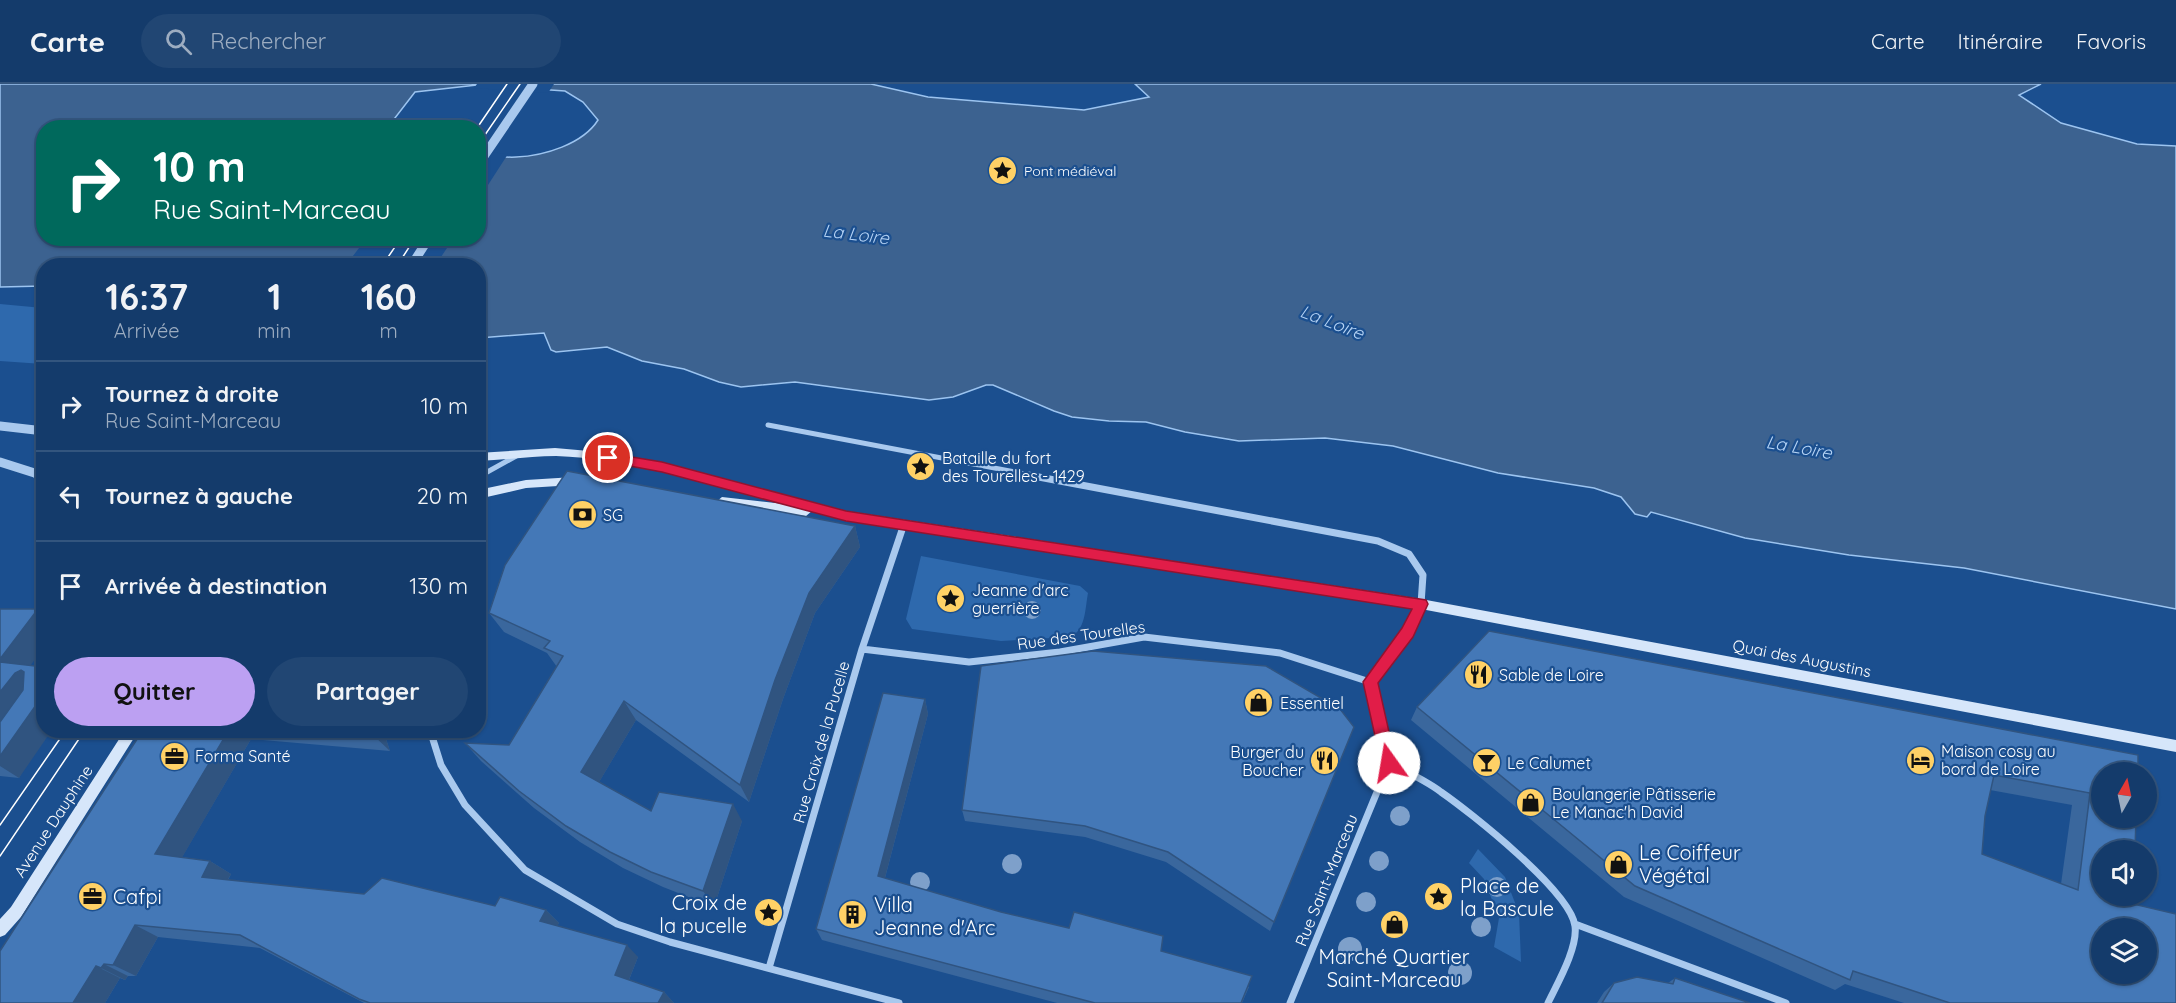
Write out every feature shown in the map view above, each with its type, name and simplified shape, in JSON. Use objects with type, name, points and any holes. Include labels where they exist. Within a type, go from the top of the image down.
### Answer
[{"type":"main road","points":[[486,457],[555,452],[590,455],[662,467],[846,516]]},
{"type":"main road","points":[[486,493],[526,484],[585,482]]},
{"type":"main road","points":[[709,500],[846,516]]},
{"type":"main road","name":"Quai des Augustins","points":[[846,516],[1421,604],[2176,746]]},
{"type":"main road","name":"Avenue Dauphine","points":[[0,930],[16,912],[128,738]]},
{"type":"street","points":[[486,153],[533,84]]},
{"type":"street","points":[[768,425],[1378,541],[1409,554],[1423,575],[1421,604],[1408,632],[1370,682],[1389,763],[1449,797],[1550,885],[1565,904],[1575,924],[1568,958],[1548,1003]]},
{"type":"street","points":[[0,426],[36,430]]},
{"type":"street","points":[[486,473],[519,455]]},
{"type":"street","points":[[0,462],[36,473]]},
{"type":"street","name":"Rue Croix de la Pucelle","points":[[769,968],[862,649],[904,524]]},
{"type":"street","name":"Rue des Tourelles","points":[[862,649],[969,662],[1060,652],[1144,637],[1280,653],[1370,682]]},
{"type":"street","points":[[433,738],[441,765],[465,805],[525,870],[617,924],[670,942],[899,1003]]},
{"type":"street","name":"Rue Saint-Marceau","points":[[1290,1003],[1389,763]]},
{"type":"street","points":[[1575,924],[1786,1003]]},
{"type":"shaded area","points":[[0,304],[36,307],[36,364],[0,361]]},
{"type":"shaded area","points":[[921,556],[1080,586],[1088,593],[1082,625],[1075,634],[1069,637],[1001,641],[912,629],[906,619]]},
{"type":"shaded area","points":[[1478,849],[1505,877],[1519,913],[1521,962],[1494,947],[1499,918],[1484,879],[1469,863]]},
{"type":"water","name":"La Loire","points":[[0,84],[871,84],[928,97],[1084,110],[1149,97],[1135,84],[2041,84],[2019,95],[2061,123],[2137,144],[2176,146],[2176,609],[1964,568],[1849,555],[1745,538],[1651,512],[1647,517],[1635,514],[1621,497],[1594,488],[1498,473],[1393,446],[1325,438],[1239,441],[1185,432],[1146,422],[1072,417],[993,385],[986,385],[953,397],[929,400],[795,382],[741,387],[719,382],[684,369],[642,361],[607,347],[556,352],[551,350],[544,333],[486,337],[486,258],[36,258],[36,286],[0,287]]},
{"type":"pier","points":[[477,84],[554,84],[548,93],[474,88]]},
{"type":"pier","points":[[486,152],[508,154],[486,188]]},
{"type":"pier","points":[[361,246],[448,246],[440,258],[351,258]]},
{"type":"building","points":[[567,471],[855,526],[809,593],[775,680],[740,785],[624,701],[581,772],[651,811],[659,792],[733,804],[703,891],[651,872],[610,852],[566,826],[519,791],[465,743],[509,745],[563,656],[544,648],[550,641],[489,613],[505,565]]},
{"type":"building","points":[[0,609],[36,609],[36,612],[0,659]]},
{"type":"building","points":[[1489,631],[2138,755],[2138,762],[2091,762],[2091,828],[2136,828],[2135,840],[2091,840],[2091,906],[2142,906],[2176,914],[2176,1003],[1950,1003],[1853,971],[1850,980],[1635,886],[1417,707]],"holes":[[[1994,775],[2090,793],[2078,890],[1982,854],[1985,816]]]},
{"type":"building","points":[[1093,651],[1266,666],[1340,709],[1354,727],[1274,922],[1168,852],[1085,826],[962,810],[981,666]]},
{"type":"building","points":[[0,662],[36,666],[36,705],[0,756],[0,722],[23,690],[24,672],[21,670],[15,673],[0,692]]},
{"type":"building","points":[[883,693],[925,699],[878,876],[1001,912],[1069,928],[1074,912],[1163,936],[1161,951],[1252,976],[1241,1003],[1095,1003],[816,929]]},
{"type":"building","points":[[138,738],[224,738],[155,854],[210,861],[202,877],[364,894],[382,878],[495,906],[500,897],[546,910],[540,921],[627,945],[615,975],[664,992],[658,1003],[370,1003],[240,935],[135,925],[113,965],[104,964],[101,968],[96,966],[73,1003],[0,1003],[0,951]]},
{"type":"building","points":[[1637,977],[1673,984],[1675,978],[1750,1003],[1602,1003],[1614,983]]},
{"type":"tram line","points":[[482,120],[507,84]]},
{"type":"tram line","points":[[486,133],[520,84]]},
{"type":"tram line","points":[[387,258],[396,246]]},
{"type":"tram line","points":[[402,258],[410,246]]},
{"type":"tram line","points":[[0,825],[60,738]]},
{"type":"tram line","points":[[0,856],[80,738]]},
{"type":"place","name":"Pont médiéval","points":[[1003,171]]},
{"type":"place","name":"Bataille du fort des Tourelles - 1429","points":[[921,467]]},
{"type":"place","name":"SG","points":[[582,515]]},
{"type":"place","name":"Jeanne d'arc guerrière","points":[[951,599]]},
{"type":"place","name":"Sable de Loire","points":[[1478,675]]},
{"type":"place","name":"Essentiel","points":[[1259,703]]},
{"type":"place","name":"Forma Santé","points":[[174,756]]},
{"type":"place","name":"Maison cosy au bord de Loire","points":[[1920,760]]},
{"type":"place","name":"Burger du Boucher","points":[[1325,761]]},
{"type":"place","name":"Le Calumet","points":[[1486,763]]},
{"type":"place","name":"Boulangerie Pâtisserie Le Manac'h David","points":[[1531,803]]},
{"type":"place","name":"Le Coiffeur Végétal","points":[[1618,864]]},
{"type":"place","name":"Cafpi","points":[[92,896]]},
{"type":"place","name":"Place de la Bascule","points":[[1439,896]]},
{"type":"place","name":"Croix de la pucelle","points":[[768,913]]},
{"type":"place","name":"Villa Jeanne d'Arc","points":[[853,915]]},
{"type":"place","name":"Marché Quartier Saint-Marceau","points":[[1394,925]]},
{"type":"route","points":[[608,458],[662,467],[846,516],[1421,604],[1408,632],[1370,682],[1389,763]]}]
